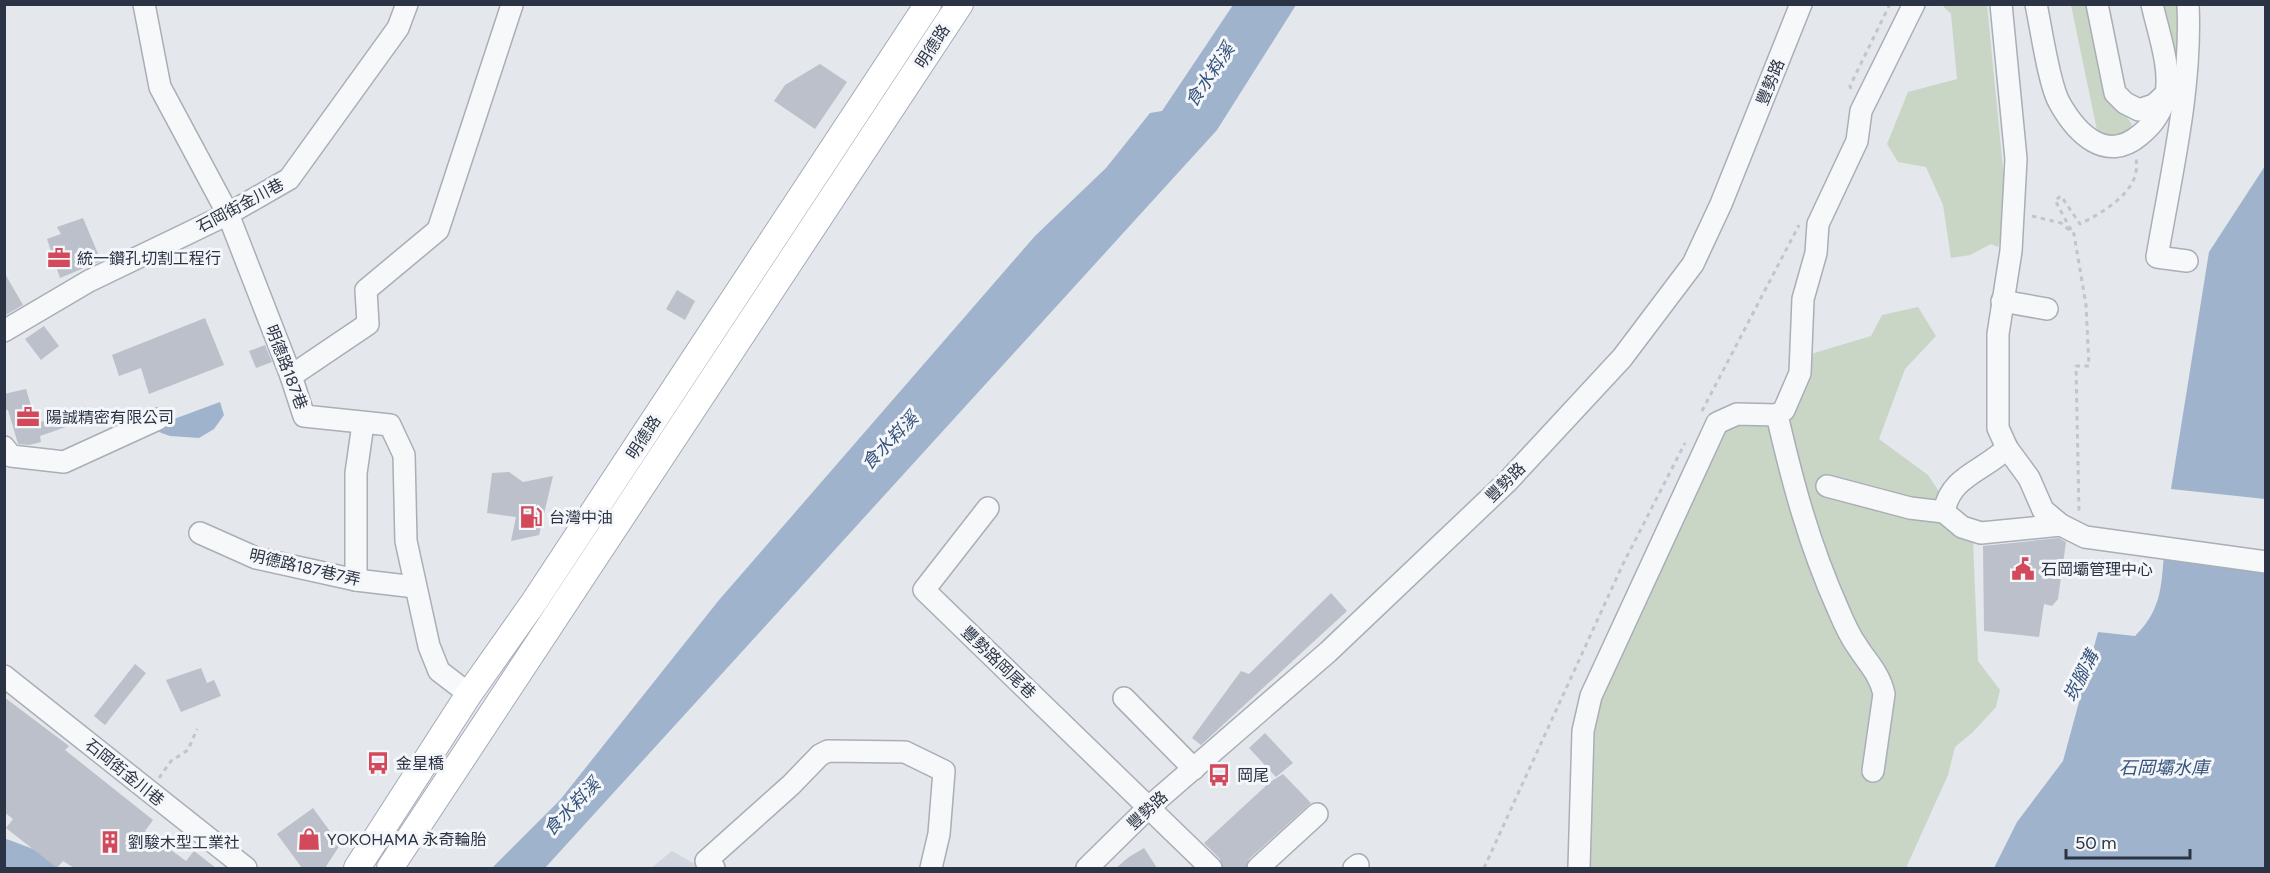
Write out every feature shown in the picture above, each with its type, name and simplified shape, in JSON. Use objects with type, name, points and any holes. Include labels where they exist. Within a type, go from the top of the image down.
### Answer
[{"type":"main road","name":"明德路","points":[[357,868],[469,694],[627,461],[928,4]]},
{"type":"main road","name":"明德路","points":[[390,868],[960,4]]},
{"type":"main road","points":[[627,461],[650,475]]},
{"type":"street","name":"明德路187巷","points":[[144,4],[160,87],[228,214],[291,376],[304,416],[363,424],[390,425],[404,455],[406,541],[429,645],[439,670],[469,694]]},
{"type":"street","name":"石岡街金川巷","points":[[4,331],[89,281],[228,214],[289,179],[398,28],[407,4]]},
{"type":"street","name":"豐勢路","points":[[1087,868],[1149,807],[1328,652],[1507,482],[1635,341],[1693,264],[1721,204],[1801,4]]},
{"type":"street","points":[[1579,868],[1583,730],[1595,683],[1717,423],[1737,414],[1777,415],[1784,410],[1800,373],[1803,299],[1816,253],[1818,224],[1857,141],[1861,111],[1914,4]]},
{"type":"street","points":[[2001,4],[2016,159],[2014,212],[2002,301],[1996,387],[1998,428],[2007,448],[2029,478],[2043,510],[2061,525],[2085,537],[2265,562]]},
{"type":"street","points":[[2036,4],[2057,99],[2085,138],[2110,148],[2130,144],[2155,123],[2165,95],[2167,76],[2152,4]]},
{"type":"street","points":[[2097,4],[2115,93],[2125,103],[2139,110],[2154,105],[2165,95]]},
{"type":"street","points":[[2187,261],[2157,257],[2183,98],[2189,34],[2188,4]]},
{"type":"street","points":[[291,376],[368,324],[366,290],[438,230],[512,5]]},
{"type":"street","points":[[2002,301],[2047,309]]},
{"type":"street","points":[[1777,415],[1796,499],[1818,560],[1855,644],[1880,678],[1884,694],[1873,771]]},
{"type":"street","points":[[4,447],[11,456],[64,462],[158,419]]},
{"type":"street","points":[[356,580],[356,473],[363,424]]},
{"type":"street","points":[[1944,512],[1945,504],[1959,481],[1997,458],[2007,448]]},
{"type":"street","points":[[1827,486],[1910,508],[1944,512],[1962,527],[1981,533],[2061,525]]},
{"type":"street","name":"豐勢路岡尾巷","points":[[988,508],[924,590],[1149,807]]},
{"type":"street","name":"明德路187巷7弄","points":[[200,533],[256,558],[356,580],[415,586]]},
{"type":"street","name":"石岡街金川巷","points":[[4,676],[246,868]]},
{"type":"street","points":[[1124,698],[1194,769]]},
{"type":"street","points":[[714,868],[706,861],[791,785],[820,755],[828,751],[905,752],[944,771],[939,834],[931,868]]},
{"type":"street","points":[[1149,807],[1211,868]]},
{"type":"street","points":[[1258,868],[1317,814]]},
{"type":"path","points":[[2085,537],[2079,512],[2076,366],[2089,366],[2086,305],[2074,234],[2055,200],[2061,196],[2080,224],[2111,207],[2129,187],[2137,162],[2130,144]]},
{"type":"path","points":[[2014,212],[2061,223],[2074,234]]},
{"type":"path","points":[[150,792],[171,761],[188,750],[197,729]]},
{"type":"shaded area","points":[[672,851],[702,868],[651,868]]},
{"type":"green space","points":[[1942,5],[1987,5],[2007,209],[1998,247],[1991,244],[1970,255],[1951,258],[1943,205],[1926,167],[1898,162],[1887,144],[1908,92],[1957,79],[1951,14]]},
{"type":"green space","points":[[2071,5],[2086,5],[2104,88],[2132,124],[2125,133],[2118,137],[2098,135]]},
{"type":"green space","points":[[2155,5],[2185,5],[2180,92]]},
{"type":"green space","points":[[1918,307],[1936,336],[1905,369],[1879,439],[1928,475],[1973,542],[1978,661],[2000,690],[1996,707],[1973,732],[1955,747],[1948,775],[1906,868],[1584,868],[1595,713],[1722,429],[1741,423],[1763,424],[1811,354],[1871,336],[1882,315]]},
{"type":"water","name":"食水嵙溪","points":[[1233,5],[1296,5],[1217,130],[545,868],[492,868],[560,800],[719,600],[1035,236],[1106,168],[1150,113],[1162,111]]},
{"type":"water","points":[[2265,166],[2265,499],[2171,489],[2209,252]]},
{"type":"water","points":[[220,402],[224,415],[214,429],[199,438],[170,436],[156,431],[155,426]]},
{"type":"water","name":"石岡壩水庫","points":[[2165,544],[2265,555],[2265,868],[1994,868],[2017,822],[2063,761],[2098,632],[2135,636],[2151,615],[2159,593]]},
{"type":"building","points":[[820,64],[847,82],[815,129],[774,101],[785,85]]},
{"type":"building","points":[[83,218],[101,261],[60,278],[47,239],[61,234],[57,227]]},
{"type":"building","points":[[4,272],[23,305],[4,316]]},
{"type":"building","points":[[677,290],[695,301],[685,320],[666,309]]},
{"type":"building","points":[[205,318],[224,365],[149,394],[141,368],[119,376],[112,355]]},
{"type":"building","points":[[44,326],[59,346],[41,360],[25,339]]},
{"type":"building","points":[[265,345],[272,362],[256,368],[249,351]]},
{"type":"building","points":[[26,389],[36,423],[81,412],[83,421],[40,436],[41,442],[29,445],[18,444],[8,410],[4,410],[4,394]]},
{"type":"building","points":[[509,472],[523,482],[553,476],[539,535],[511,541],[516,517],[487,513],[492,473]]},
{"type":"building","name":"石岡壩管理中心","points":[[2059,538],[2066,542],[2058,599],[2052,606],[2044,604],[2039,637],[1984,631],[1983,546]]},
{"type":"building","points":[[1331,593],[1347,611],[1201,745],[1192,738],[1241,671],[1249,674]]},
{"type":"building","points":[[135,664],[146,673],[105,725],[94,716]]},
{"type":"building","points":[[201,668],[207,683],[214,680],[221,696],[181,712],[166,680]]},
{"type":"building","points":[[4,697],[69,746],[65,750],[153,820],[145,831],[186,861],[194,851],[216,868],[74,868],[63,861],[57,868],[6,828],[13,819],[4,812]]},
{"type":"building","points":[[1265,733],[1293,763],[1276,777],[1249,748]]},
{"type":"building","points":[[1283,774],[1311,803],[1249,859],[1246,868],[1223,868],[1220,859],[1204,843],[1270,782]]},
{"type":"building","name":"YOKOHAMA 永奇輪胎","points":[[313,808],[340,845],[325,868],[302,868],[277,834]]},
{"type":"building","points":[[1144,848],[1157,868],[1116,868],[1129,857]]},
{"type":"waterway","points":[[4,854],[41,868]]},
{"type":"place","name":"統一鑽孔切割工程行","points":[[59,258]]},
{"type":"place","name":"陽誠精密有限公司","points":[[28,417]]},
{"type":"place","name":"台灣中油","points":[[531,517]]},
{"type":"place","name":"石岡壩管理中心","points":[[2023,569]]},
{"type":"place","name":"金星橋","points":[[378,763]]},
{"type":"place","name":"岡尾","points":[[1219,775]]},
{"type":"place","name":"YOKOHAMA 永奇輪胎","points":[[309,839]]},
{"type":"place","name":"劉駿木型工業社","points":[[110,842]]},
{"type":"water label","name":"崁腳溝","points":[[2081,676]]}]
